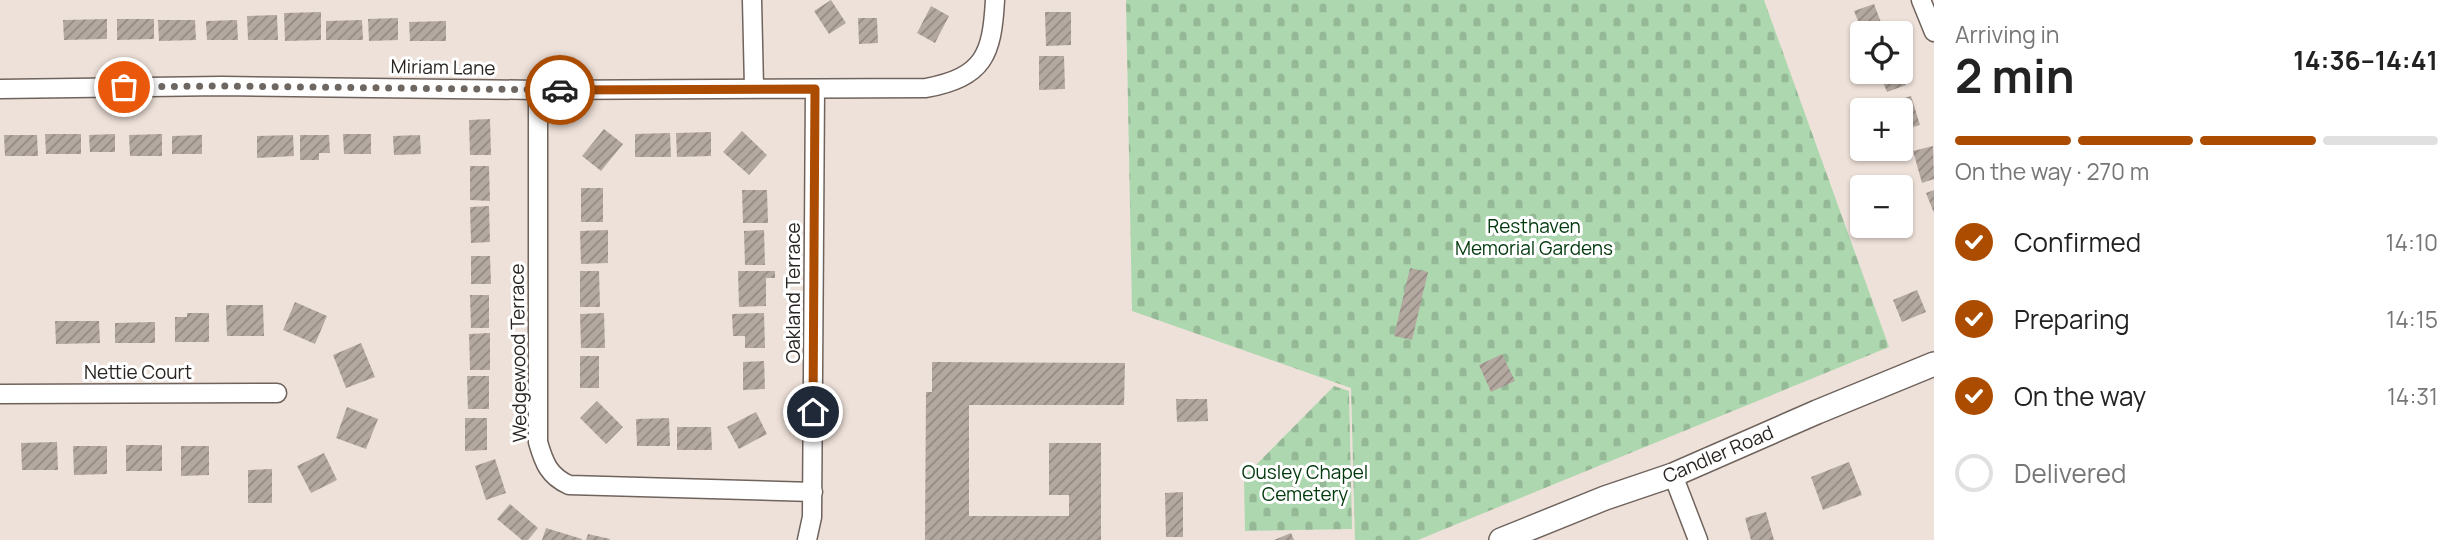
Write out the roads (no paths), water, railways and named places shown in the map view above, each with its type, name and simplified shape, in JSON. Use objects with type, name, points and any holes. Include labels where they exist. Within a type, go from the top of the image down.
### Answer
[{"type":"main road","name":"Candler Road","points":[[1501,540],[1605,498],[1673,475],[1934,364]]},
{"type":"street","points":[[752,0],[754,88]]},
{"type":"street","name":"Miriam Lane","points":[[0,89],[222,86],[538,90],[926,88],[950,83],[970,73],[986,55],[994,28],[995,0]]},
{"type":"street","points":[[1921,0],[1934,32]]},
{"type":"street","name":"Oakland Terrace","points":[[807,540],[812,517],[813,492],[815,89]]},
{"type":"street","name":"Wedgewood Terrace","points":[[538,90],[538,442],[544,464],[556,479],[569,485],[813,492]]},
{"type":"street","name":"Nettie Court","points":[[0,394],[277,393]]},
{"type":"street","points":[[1673,475],[1698,540]]},
{"type":"park label","name":"Resthaven Memorial Gardens","points":[[1534,237]]},
{"type":"park label","name":"Ousley Chapel Cemetery","points":[[1305,483]]}]
